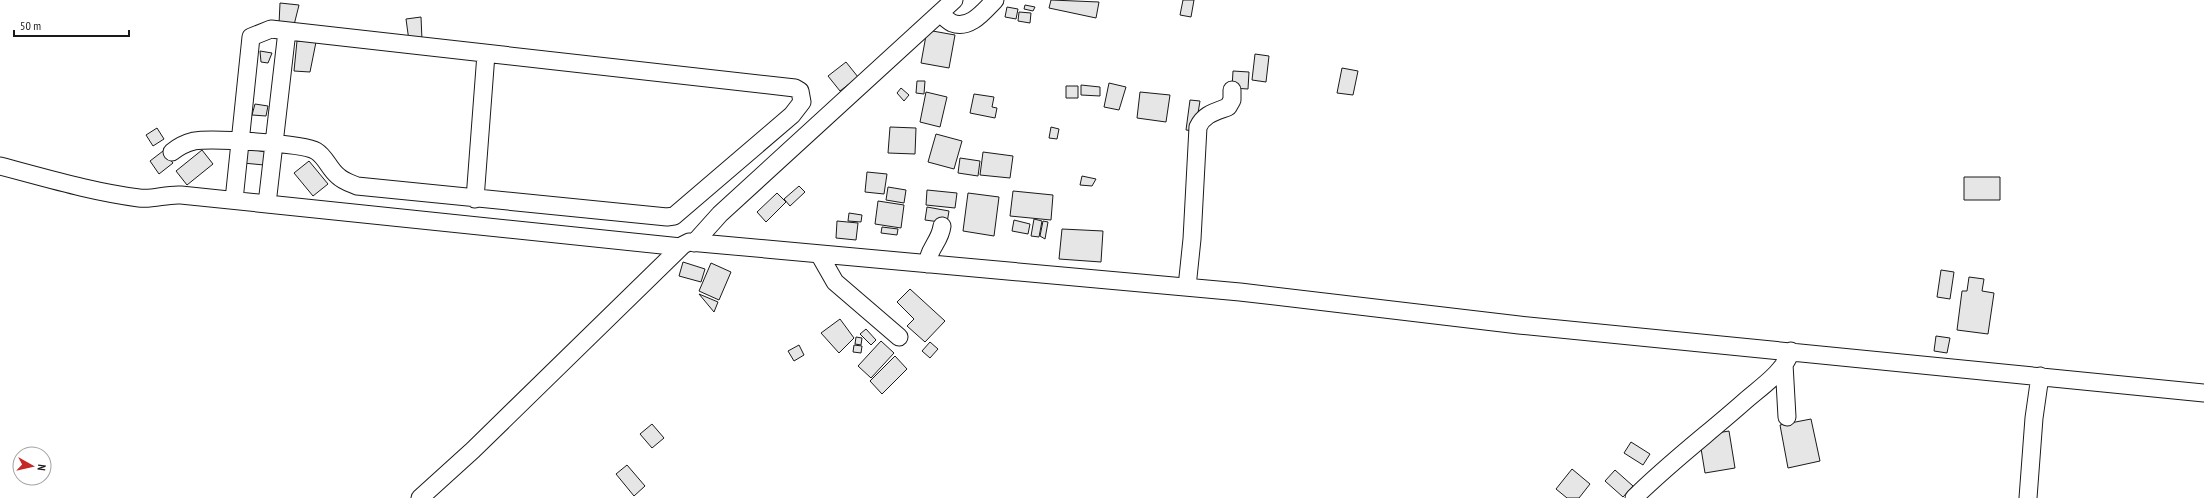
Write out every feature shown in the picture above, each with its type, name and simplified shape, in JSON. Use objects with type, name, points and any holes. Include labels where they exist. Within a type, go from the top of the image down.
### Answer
[{"type":"street","points":[[420,498],[473,450],[720,214],[954,0]]},
{"type":"street","points":[[940,13],[952,23],[965,23],[976,19],[995,0]]},
{"type":"street","points":[[172,152],[179,147],[193,142],[220,140],[239,141],[304,146],[315,150],[322,155],[337,176],[357,186],[654,216],[674,216],[792,115],[802,102],[800,91],[795,88],[271,29],[251,37],[239,141],[234,200]]},
{"type":"street","points":[[267,204],[286,31]]},
{"type":"street","points":[[475,199],[486,54]]},
{"type":"street","points":[[1187,287],[1192,239],[1198,127],[1202,119],[1212,113],[1228,107],[1232,100],[1232,90]]},
{"type":"street","points":[[0,166],[92,190],[140,198],[151,198],[167,194],[688,245],[819,254],[1187,287],[1519,325],[1787,358],[2040,376],[2204,393]]},
{"type":"street","points":[[927,264],[930,249],[941,236],[942,226]]},
{"type":"street","points":[[819,254],[835,282],[899,337]]},
{"type":"street","points":[[1787,358],[1787,417]]},
{"type":"street","points":[[1634,498],[1655,476],[1707,435],[1787,358]]},
{"type":"street","points":[[2028,498],[2034,418],[2040,376]]},
{"type":"building","points":[[1051,0],[1099,2],[1096,18],[1049,8]]},
{"type":"building","points":[[1183,0],[1194,0],[1191,17],[1180,15]]},
{"type":"building","points":[[280,3],[299,5],[294,25],[279,24]]},
{"type":"building","points":[[1025,5],[1035,7],[1033,11],[1024,9]]},
{"type":"building","points":[[1007,7],[1018,9],[1016,19],[1005,17]]},
{"type":"building","points":[[1019,12],[1031,13],[1030,23],[1018,21]]},
{"type":"building","points":[[421,17],[422,40],[409,41],[406,19]]},
{"type":"building","points":[[927,30],[955,35],[949,68],[921,63]]},
{"type":"building","points":[[297,41],[316,42],[310,72],[294,71]]},
{"type":"building","points":[[260,51],[272,53],[268,63],[261,62]]},
{"type":"building","points":[[1255,54],[1269,56],[1266,82],[1252,80]]},
{"type":"building","points":[[846,62],[858,77],[840,91],[828,76]]},
{"type":"building","points":[[1342,68],[1358,71],[1353,95],[1337,93]]},
{"type":"building","points":[[1233,71],[1249,72],[1248,89],[1232,88]]},
{"type":"building","points":[[917,81],[925,81],[924,94],[916,93]]},
{"type":"building","points":[[1109,83],[1126,87],[1119,110],[1104,107]]},
{"type":"building","points":[[1081,85],[1100,87],[1100,96],[1081,95]]},
{"type":"building","points":[[1066,86],[1078,86],[1078,98],[1066,98]]},
{"type":"building","points":[[901,88],[909,95],[904,101],[897,93]]},
{"type":"building","points":[[926,92],[947,97],[940,127],[920,122]]},
{"type":"building","points":[[1140,92],[1170,95],[1166,122],[1137,118]]},
{"type":"building","points":[[974,94],[994,97],[992,107],[997,108],[995,118],[970,113]]},
{"type":"building","points":[[1190,100],[1200,101],[1195,131],[1186,130]]},
{"type":"building","points":[[255,104],[268,106],[266,116],[252,115]]},
{"type":"building","points":[[890,127],[916,128],[915,154],[888,153]]},
{"type":"building","points":[[1051,127],[1059,129],[1057,139],[1049,138]]},
{"type":"building","points":[[157,128],[164,139],[153,146],[146,135]]},
{"type":"building","points":[[936,134],[962,141],[954,169],[928,162]]},
{"type":"building","points":[[246,148],[270,153],[264,165],[243,163]]},
{"type":"building","points":[[202,150],[213,164],[187,185],[176,171]]},
{"type":"building","points":[[163,151],[173,163],[159,174],[150,161]]},
{"type":"building","points":[[983,152],[1013,156],[1010,178],[980,175]]},
{"type":"building","points":[[960,158],[980,161],[978,176],[958,173]]},
{"type":"building","points":[[309,161],[328,184],[313,196],[294,173]]},
{"type":"building","points":[[867,172],[887,174],[884,194],[865,192]]},
{"type":"building","points":[[1082,176],[1096,179],[1092,186],[1080,185]]},
{"type":"building","points":[[1964,177],[2000,177],[2000,200],[1964,200]]},
{"type":"building","points":[[799,186],[805,192],[790,206],[784,199]]},
{"type":"building","points":[[888,187],[906,190],[904,203],[886,200]]},
{"type":"building","points":[[927,190],[957,193],[955,208],[926,205]]},
{"type":"building","points":[[1013,191],[1053,195],[1051,220],[1010,216]]},
{"type":"building","points":[[777,193],[786,202],[766,222],[757,212]]},
{"type":"building","points":[[968,193],[999,197],[994,236],[963,231]]},
{"type":"building","points":[[878,201],[904,205],[901,228],[875,224]]},
{"type":"building","points":[[927,207],[949,211],[947,223],[925,220]]},
{"type":"building","points":[[849,213],[862,215],[861,222],[848,221]]},
{"type":"building","points":[[1034,219],[1042,221],[1039,237],[1031,236]]},
{"type":"building","points":[[1014,220],[1030,224],[1028,234],[1012,231]]},
{"type":"building","points":[[837,221],[858,223],[856,240],[836,238]]},
{"type":"building","points":[[1043,221],[1048,222],[1045,239],[1040,236]]},
{"type":"building","points":[[882,227],[898,229],[897,235],[881,233]]},
{"type":"building","points":[[1062,229],[1103,231],[1101,262],[1059,259]]},
{"type":"building","points":[[683,262],[705,269],[701,282],[679,276]]},
{"type":"building","points":[[711,263],[731,272],[719,300],[699,291]]},
{"type":"building","points":[[1941,270],[1954,272],[1950,299],[1937,297]]},
{"type":"building","points":[[1969,277],[1984,279],[1982,291],[1994,293],[1988,334],[1957,330],[1962,291],[1967,291]]},
{"type":"building","points":[[910,289],[945,321],[925,342],[907,326],[914,319],[897,302]]},
{"type":"building","points":[[699,294],[718,302],[714,312]]},
{"type":"building","points":[[840,319],[854,338],[839,353],[821,333]]},
{"type":"building","points":[[866,329],[876,340],[871,345],[860,334]]},
{"type":"building","points":[[1936,336],[1950,338],[1947,353],[1934,351]]},
{"type":"building","points":[[856,337],[862,338],[861,345],[855,344]]},
{"type":"building","points":[[881,341],[894,353],[871,378],[858,366]]},
{"type":"building","points":[[930,342],[938,349],[930,358],[922,351]]},
{"type":"building","points":[[799,345],[804,355],[794,361],[788,351]]},
{"type":"building","points":[[854,345],[862,346],[861,353],[853,352]]},
{"type":"building","points":[[895,356],[907,369],[882,394],[870,381]]},
{"type":"building","points":[[1811,419],[1820,461],[1788,468],[1780,425]]},
{"type":"building","points":[[652,424],[664,438],[652,448],[640,434]]},
{"type":"building","points":[[1729,431],[1735,468],[1705,473],[1699,436]]},
{"type":"building","points":[[1631,442],[1650,454],[1643,465],[1624,453]]},
{"type":"building","points":[[627,465],[645,486],[634,496],[616,474]]},
{"type":"building","points":[[1572,469],[1590,484],[1579,498],[1567,498],[1556,489]]},
{"type":"building","points":[[1615,470],[1633,486],[1623,497],[1605,481]]}]
